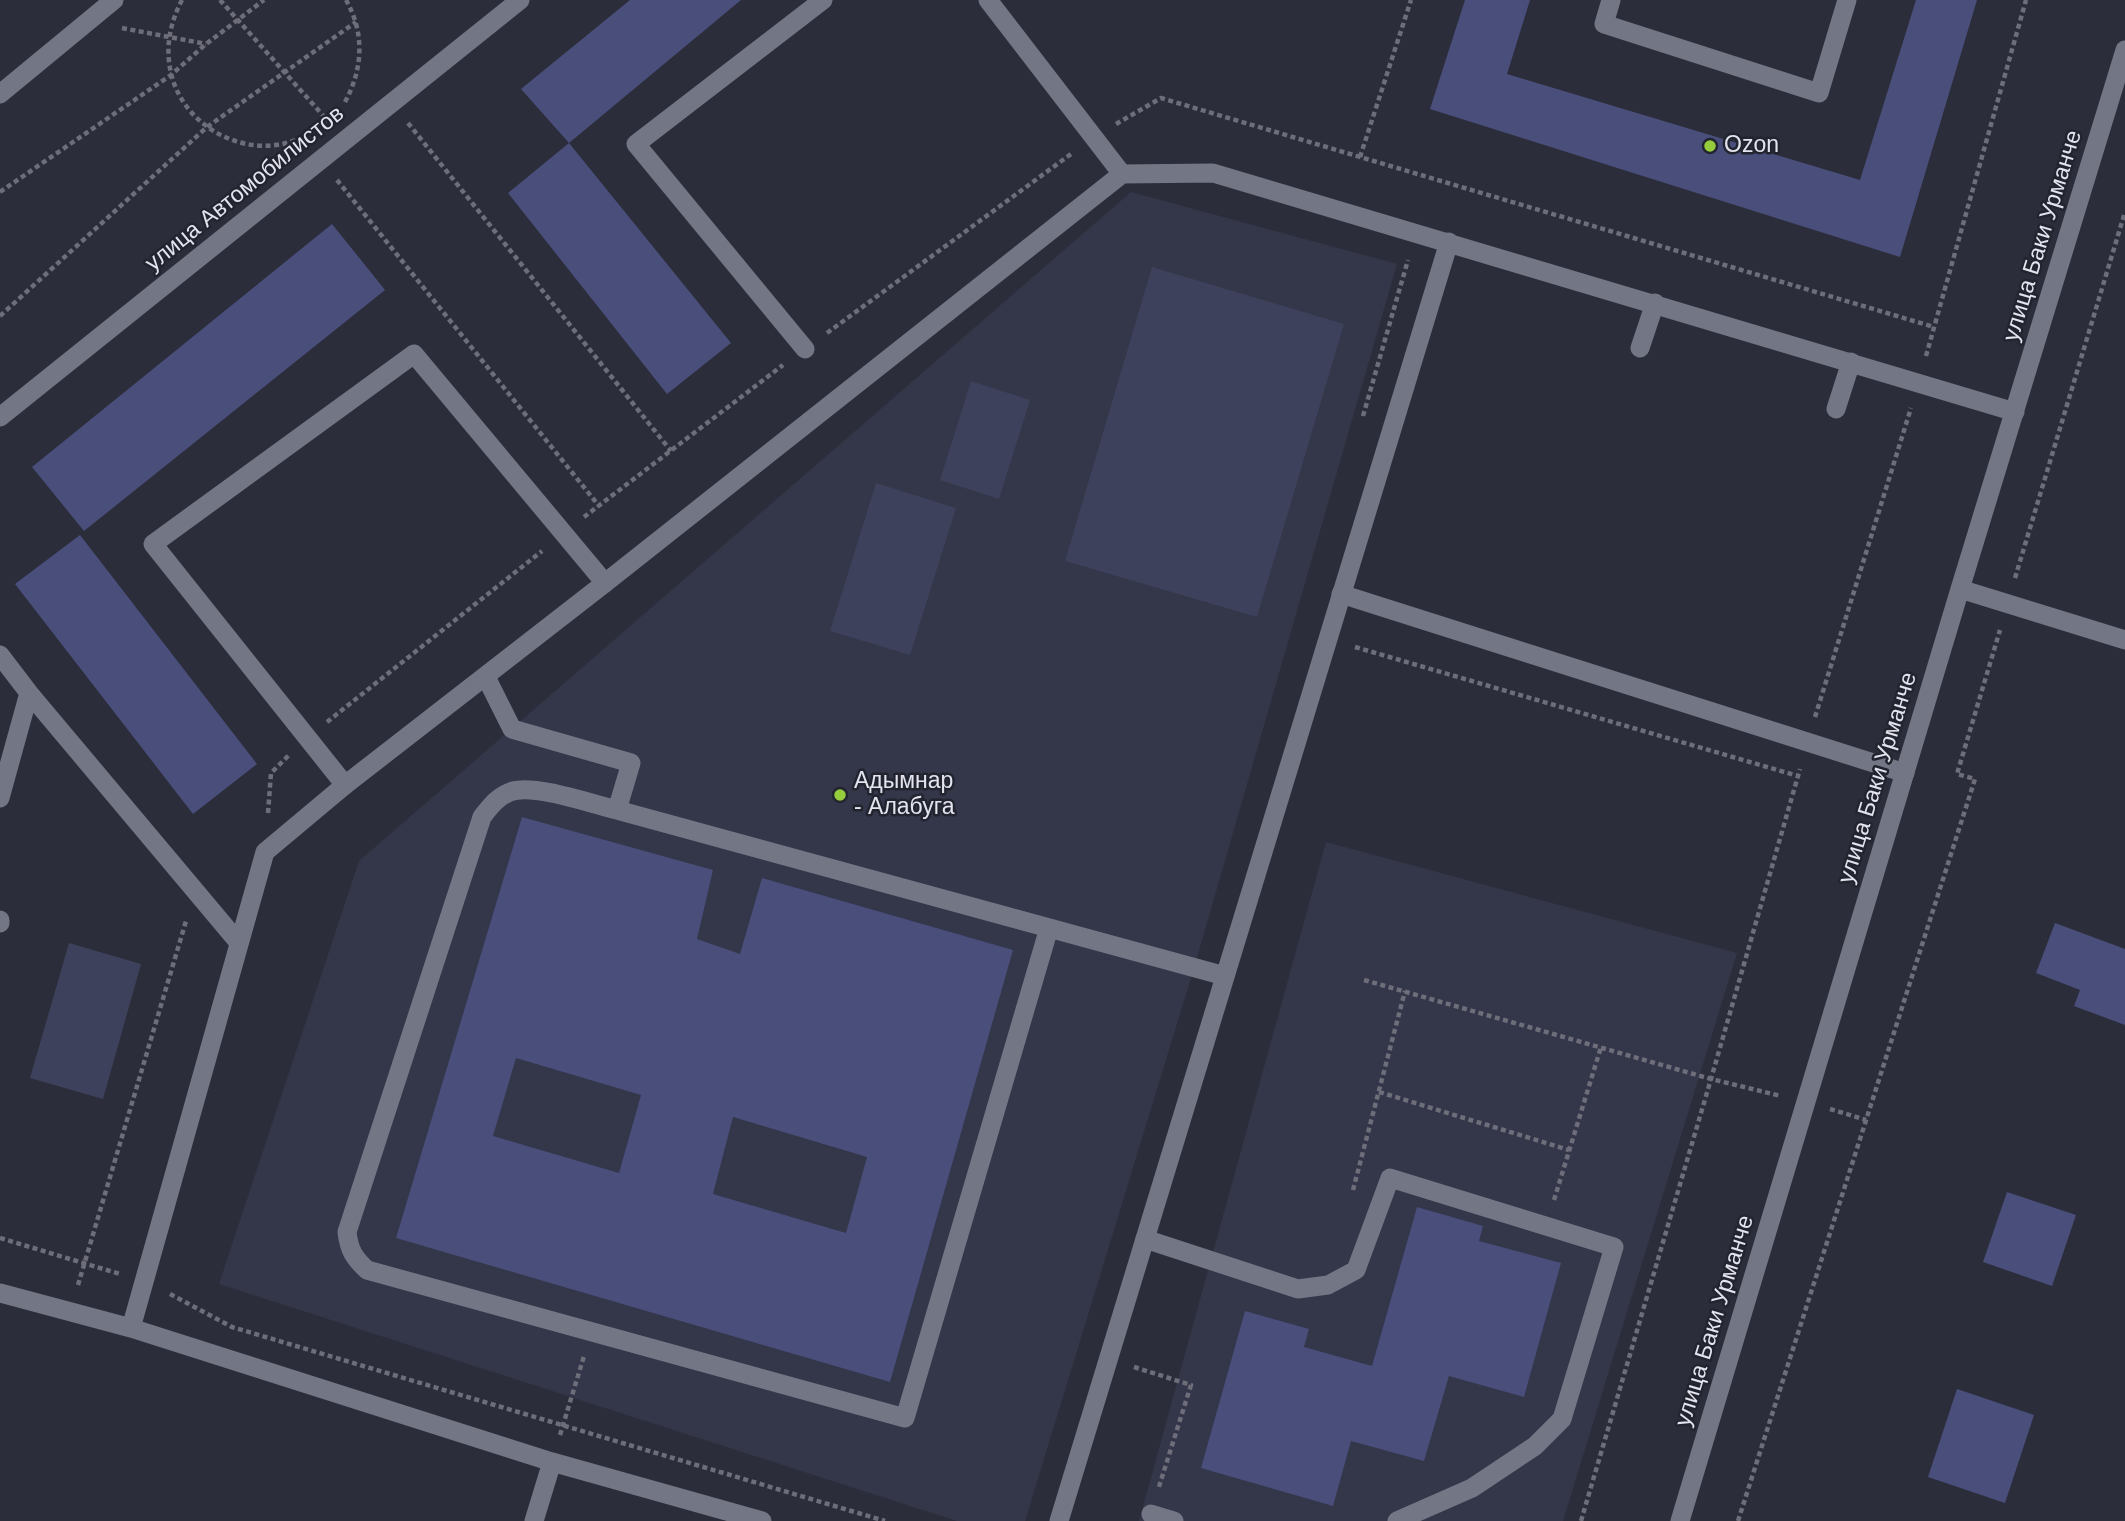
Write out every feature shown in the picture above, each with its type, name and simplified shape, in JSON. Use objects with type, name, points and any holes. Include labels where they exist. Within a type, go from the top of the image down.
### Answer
[{"type":"street","points":[[0,94],[114,0]]},
{"type":"street","name":"улица Автомобилистов","points":[[0,417],[520,0]]},
{"type":"street","points":[[805,349],[636,144],[823,0]]},
{"type":"street","points":[[988,0],[1122,174]]},
{"type":"street","points":[[1611,0],[1604,24],[1819,93],[1847,0]]},
{"type":"street","name":"улица Баки Урманче","points":[[1680,1521],[2125,50]]},
{"type":"street","points":[[131,1328],[265,852],[345,785],[1122,174],[1213,173],[2015,412]]},
{"type":"street","points":[[1059,1521],[1449,242]]},
{"type":"street","points":[[1640,348],[1655,303]]},
{"type":"street","points":[[345,785],[153,544],[414,354],[605,583]]},
{"type":"street","points":[[1836,409],[1850,362]]},
{"type":"street","points":[[1960,589],[2125,640]]},
{"type":"street","points":[[1342,594],[1905,773]]},
{"type":"street","points":[[0,655],[239,943]]},
{"type":"street","points":[[485,677],[512,729],[631,763],[617,810]]},
{"type":"street","points":[[0,798],[29,693]]},
{"type":"street","points":[[1049,928],[905,1418],[367,1270],[354,1258],[347,1232],[482,817],[494,802],[512,791],[539,790],[617,810],[1225,976]]},
{"type":"street","points":[[1145,1239],[1298,1289],[1328,1285],[1356,1270],[1390,1178],[1614,1247],[1562,1419],[1535,1446],[1472,1488],[1397,1521]]},
{"type":"street","points":[[0,1293],[131,1328],[552,1462],[762,1521]]},
{"type":"street","points":[[534,1521],[552,1462]]},
{"type":"street","points":[[1151,1514],[1174,1521]]},
{"type":"path","points":[[182,0],[175,13],[169,37],[171,75],[179,95],[191,113],[207,127],[226,138],[247,145],[269,146],[311,134],[336,113]]},
{"type":"path","points":[[220,0],[329,121]]},
{"type":"path","points":[[0,192],[171,75],[206,44],[264,0]]},
{"type":"path","points":[[343,105],[353,86],[359,65],[360,43],[356,22],[346,0]]},
{"type":"path","points":[[1360,157],[1410,0]]},
{"type":"path","points":[[87,22],[206,44]]},
{"type":"path","points":[[0,316],[207,127],[356,22]]},
{"type":"path","points":[[353,86],[392,103],[671,451]]},
{"type":"path","points":[[265,852],[271,773],[307,738],[563,534],[805,349],[1094,137],[1161,98],[1934,327]]},
{"type":"path","points":[[311,134],[321,160],[599,506]]},
{"type":"path","points":[[1738,1521],[1975,779],[1957,774],[2125,212]]},
{"type":"path","points":[[1327,639],[1798,776]]},
{"type":"path","points":[[71,1312],[195,890]]},
{"type":"path","points":[[1364,980],[1711,1079],[1866,1120]]},
{"type":"path","points":[[1352,1195],[1405,991]]},
{"type":"path","points":[[1546,1226],[1601,1047]]},
{"type":"path","points":[[1378,1092],[1569,1150]]},
{"type":"path","points":[[0,1238],[144,1281],[232,1327],[885,1521]]},
{"type":"path","points":[[552,1462],[591,1332]]},
{"type":"path","points":[[1108,1359],[1191,1385],[1151,1514]]},
{"type":"shaded area","name":"Адымнар - Алабуга","points":[[1131,192],[1397,264],[1194,968],[1025,1521],[957,1521],[219,1284],[359,861]]},
{"type":"shaded area","points":[[1152,267],[1344,324],[1257,617],[1065,561]]},
{"type":"shaded area","points":[[971,381],[1030,400],[999,499],[940,480]]},
{"type":"shaded area","points":[[876,483],[956,508],[910,655],[830,631]]},
{"type":"shaded area","points":[[1326,842],[1737,953],[1563,1521],[1139,1521]]},
{"type":"shaded area","points":[[69,943],[141,964],[103,1099],[30,1078]]},
{"type":"building","points":[[630,0],[741,0],[569,143],[521,89]]},
{"type":"building","points":[[1465,0],[1530,0],[1507,74],[1860,180],[1916,0],[1977,0],[1900,257],[1430,109]]},
{"type":"building","points":[[569,143],[731,343],[667,394],[508,193]]},
{"type":"building","points":[[332,224],[385,290],[84,531],[32,467]]},
{"type":"building","points":[[80,535],[257,764],[193,814],[15,584]]},
{"type":"building","points":[[522,817],[713,870],[697,939],[740,954],[762,878],[1013,950],[890,1382],[396,1238]],"holes":[[[516,1058],[641,1095],[619,1173],[493,1136]],[[733,1117],[867,1157],[846,1233],[713,1194]]]},
{"type":"building","points":[[2055,923],[2125,949],[2125,1025],[2074,1006],[2080,990],[2036,973]]},
{"type":"building","points":[[2007,1192],[2076,1215],[2052,1286],[1983,1262]]},
{"type":"building","points":[[1417,1207],[1483,1226],[1479,1241],[1561,1263],[1524,1397],[1449,1376],[1424,1461],[1351,1441],[1333,1506],[1201,1468],[1245,1311],[1309,1329],[1304,1347],[1372,1366]]},
{"type":"building","points":[[1957,1389],[2034,1415],[2005,1503],[1928,1477]]},
{"type":"place","name":"Ozon","points":[[1710,146]]},
{"type":"place","name":"Адымнар - Алабуга","points":[[840,795]]}]
